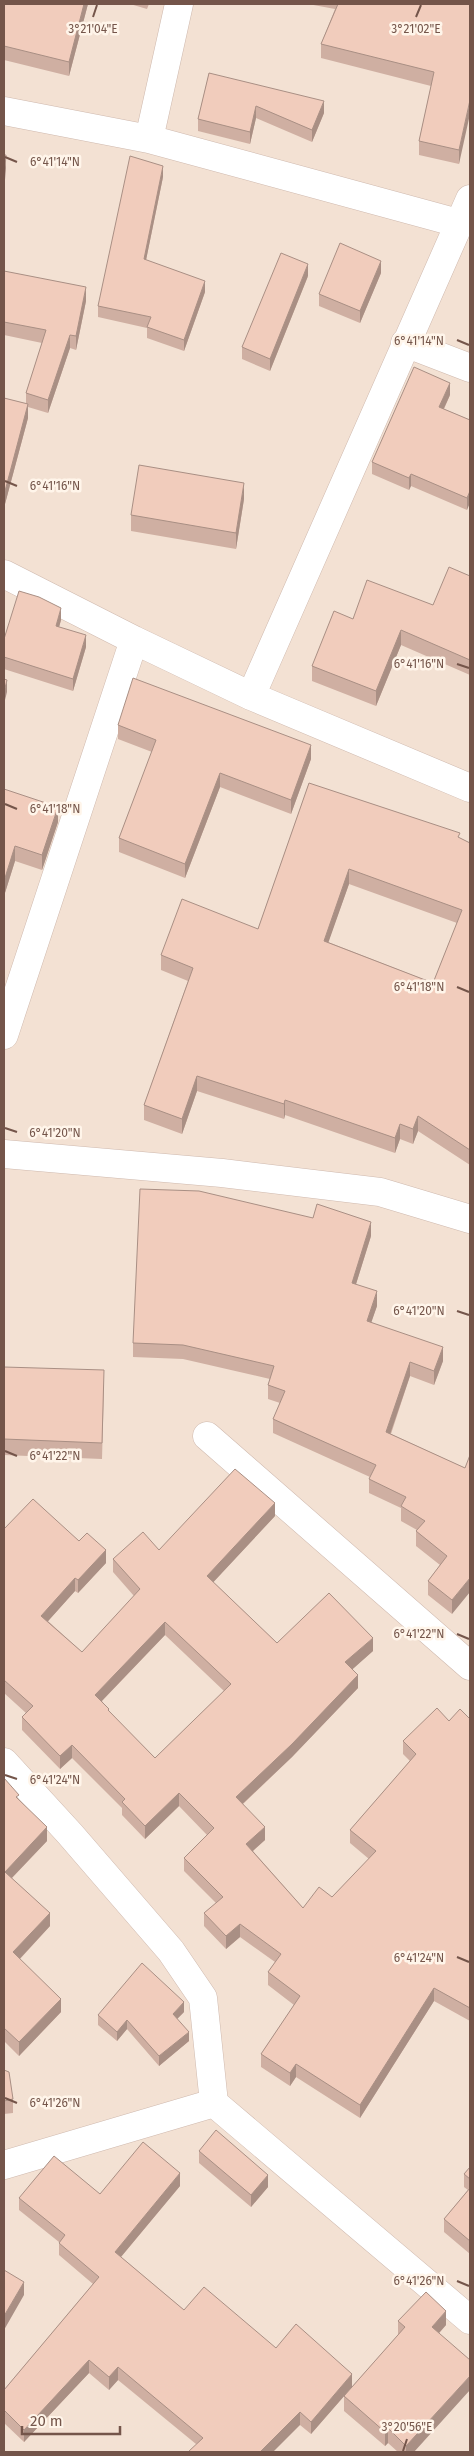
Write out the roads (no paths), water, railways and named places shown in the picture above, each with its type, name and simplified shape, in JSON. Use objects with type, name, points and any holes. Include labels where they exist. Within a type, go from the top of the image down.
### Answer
[{"type":"street","points":[[149,138],[179,4]]},
{"type":"street","points":[[4,111],[149,138],[458,223]]},
{"type":"street","points":[[251,696],[470,199]]},
{"type":"street","points":[[405,343],[470,368]]},
{"type":"street","points":[[4,574],[134,640],[251,696],[470,788]]},
{"type":"street","points":[[4,1035],[134,640]]},
{"type":"street","points":[[4,1154],[222,1173],[380,1192],[470,1219]]},
{"type":"street","points":[[207,1436],[470,1666]]},
{"type":"street","points":[[4,1762],[70,1834],[171,1951],[203,1998],[214,2103],[470,2320]]},
{"type":"street","points":[[4,2166],[214,2103]]}]
